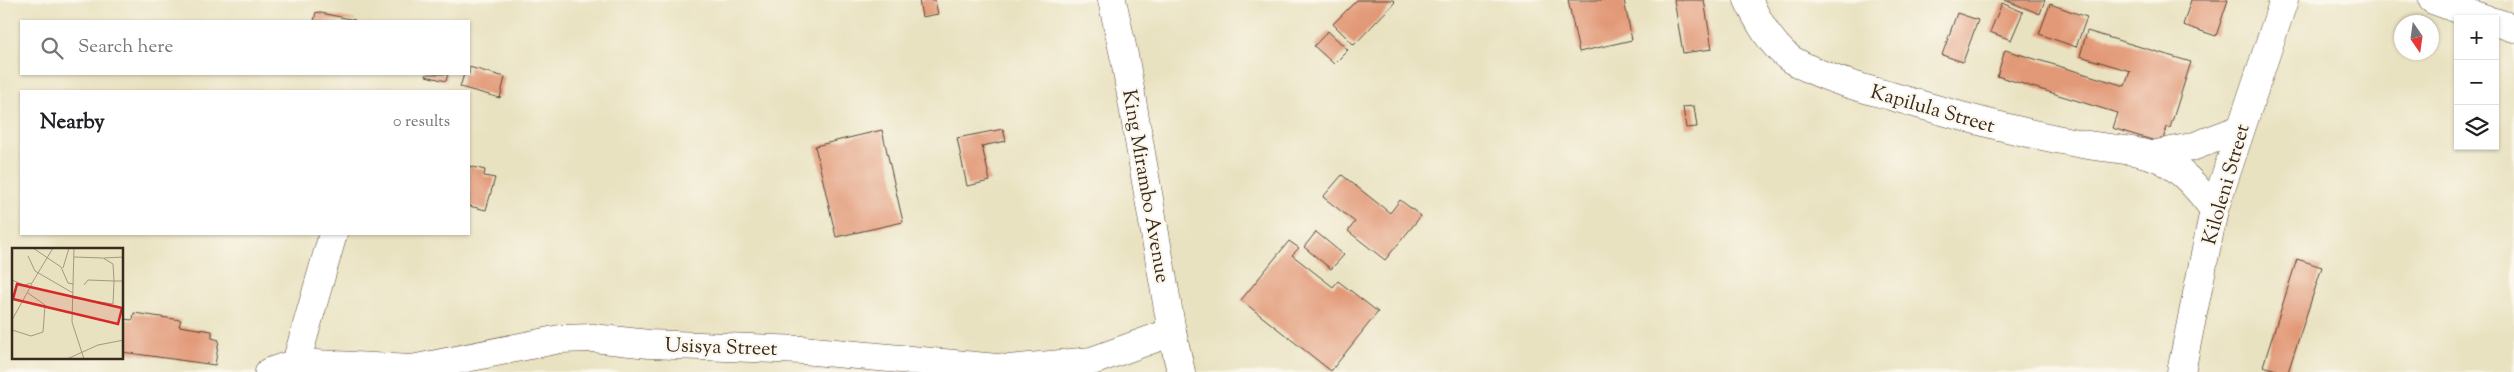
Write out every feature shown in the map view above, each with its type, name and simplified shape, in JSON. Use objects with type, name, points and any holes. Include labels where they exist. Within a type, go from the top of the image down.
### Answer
[{"type":"street","name":"King Mirambo Avenue","points":[[1112,0],[1127,70],[1172,332],[1181,372]]},
{"type":"street","name":"Kapilula Street","points":[[1748,0],[1761,28],[1791,59],[1836,80],[2027,134],[2105,149],[2152,155],[2167,162],[2201,193],[2214,210]]},
{"type":"street","name":"Kiloleni Street","points":[[2181,372],[2214,210],[2284,0]]},
{"type":"street","points":[[2433,0],[2475,15]]},
{"type":"street","points":[[2499,23],[2514,28]]},
{"type":"street","name":"Kapilula Street","points":[[2152,155],[2192,147],[2240,129]]},
{"type":"street","points":[[296,363],[333,235]]},
{"type":"street","name":"Usisya Street","points":[[269,372],[296,363],[412,369],[560,338],[593,338],[649,344],[803,350],[1008,369],[1092,361],[1172,332]]},
{"type":"building","points":[[919,0],[935,0],[938,14],[922,17]]},
{"type":"building","points":[[1357,0],[1393,0],[1395,2],[1354,45],[1333,24]]},
{"type":"building","points":[[1568,0],[1624,0],[1632,40],[1579,52]]},
{"type":"building","points":[[1674,0],[1704,0],[1712,49],[1683,53]]},
{"type":"building","points":[[2005,0],[2045,0],[2040,14]]},
{"type":"building","points":[[2191,0],[2228,0],[2216,36],[2183,25]]},
{"type":"building","points":[[2002,3],[2023,12],[2011,40],[1990,32]]},
{"type":"building","points":[[2050,4],[2087,17],[2076,47],[2039,34]]},
{"type":"building","points":[[316,12],[355,20],[314,20]]},
{"type":"building","points":[[1957,13],[1978,20],[1963,62],[1942,55]]},
{"type":"building","points":[[1328,31],[1348,50],[1334,64],[1314,46]]},
{"type":"building","points":[[2087,31],[2191,62],[2170,128],[2167,127],[2162,143],[2112,128],[2117,113],[1997,76],[2005,50],[2125,86],[2130,71],[2080,56]]},
{"type":"building","points":[[470,67],[505,77],[500,98],[460,87],[464,75],[470,75]]},
{"type":"building","points":[[426,75],[448,75],[446,81]]},
{"type":"building","points":[[1694,106],[1697,127],[1686,128],[1683,107]]},
{"type":"building","points":[[1003,129],[1006,141],[982,146],[990,181],[967,186],[957,138]]},
{"type":"building","points":[[882,130],[903,222],[836,237],[815,146]]},
{"type":"building","points":[[470,166],[485,170],[484,176],[495,178],[486,210],[470,206]]},
{"type":"building","points":[[1342,175],[1390,213],[1400,200],[1421,216],[1385,260],[1348,231],[1355,222],[1323,197]]},
{"type":"building","points":[[1316,232],[1344,255],[1331,269],[1304,247]]},
{"type":"building","points":[[1289,241],[1299,248],[1292,255],[1333,287],[1338,281],[1378,312],[1331,371],[1241,300]]},
{"type":"building","points":[[2297,259],[2322,267],[2288,372],[2283,372],[2263,366]]},
{"type":"building","points":[[134,313],[181,320],[179,326],[212,331],[212,338],[219,340],[215,365],[124,352],[124,319],[133,320]]}]
